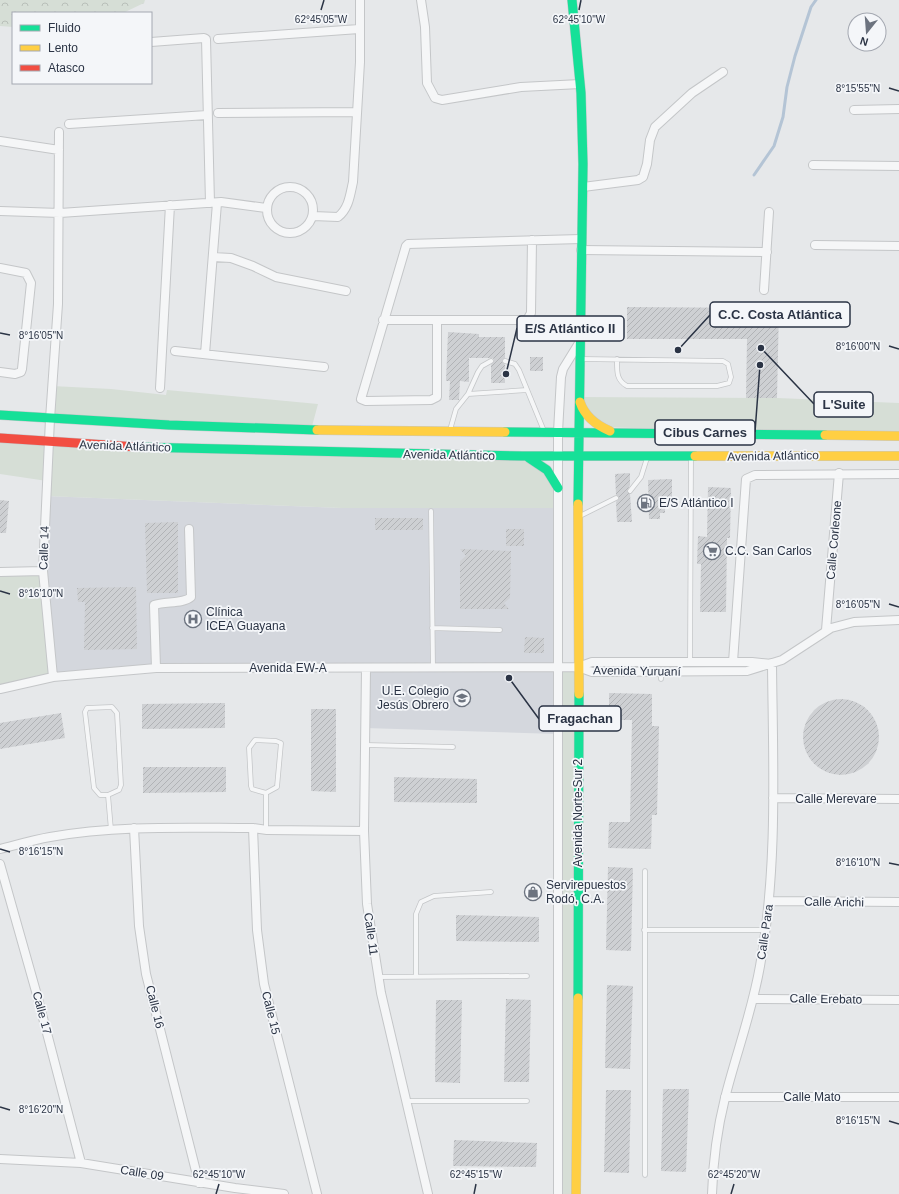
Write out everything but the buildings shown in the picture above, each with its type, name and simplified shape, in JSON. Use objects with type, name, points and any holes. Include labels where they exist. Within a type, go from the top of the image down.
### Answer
[{"type":"main road","name":"Avenida Norte-Sur 2","points":[[572,0],[580,84],[582,187],[578,397],[579,887],[576,1194]]},
{"type":"main road","points":[[578,397],[585,415],[600,427],[612,432]]},
{"type":"main road","name":"Avenida Atlántico","points":[[0,415],[50,419],[311,430],[899,436]]},
{"type":"main road","name":"Avenida Atlántico","points":[[0,438],[48,443],[266,451],[522,456],[899,456]]},
{"type":"main road","points":[[522,456],[538,461],[546,468],[553,476],[558,488]]},
{"type":"street","points":[[313,216],[338,217],[344,212],[353,182],[357,112],[360,0]]},
{"type":"street","points":[[421,0],[425,26],[427,83],[435,98],[442,100],[542,85],[580,84]]},
{"type":"street","points":[[218,39],[359,29]]},
{"type":"street","points":[[152,42],[206,39],[207,115],[214,203],[213,257],[205,354]]},
{"type":"street","points":[[582,187],[638,180],[643,177],[647,164],[650,140],[655,127],[692,93],[723,72]]},
{"type":"street","points":[[854,110],[899,109]]},
{"type":"street","points":[[218,112],[357,112]]},
{"type":"street","points":[[69,124],[207,115]]},
{"type":"street","name":"Calle 14","points":[[53,677],[43,571],[48,443],[58,304],[60,213],[59,132]]},
{"type":"street","points":[[0,141],[59,150]]},
{"type":"street","points":[[813,165],[899,166]]},
{"type":"street","points":[[292,186],[306,193],[313,208],[313,216],[304,229],[297,232],[282,232],[270,223],[266,208],[272,194],[277,190],[292,186]]},
{"type":"street","points":[[0,211],[60,213],[214,203],[266,208]]},
{"type":"street","points":[[160,388],[170,205]]},
{"type":"street","points":[[764,290],[769,212]]},
{"type":"street","points":[[437,320],[437,397],[431,400],[362,401],[360,397],[361,393],[406,246],[408,244],[581,239]]},
{"type":"street","points":[[383,320],[524,321],[529,319],[532,313],[532,240]]},
{"type":"street","points":[[815,245],[899,246]]},
{"type":"street","points":[[581,250],[767,252]]},
{"type":"street","points":[[213,257],[231,258],[276,277],[346,291]]},
{"type":"street","points":[[0,268],[26,273],[31,280],[21,372],[15,374],[0,372]]},
{"type":"street","name":"Avenida Norte-Sur 2","points":[[558,1194],[558,432],[563,369],[579,344]]},
{"type":"street","points":[[175,351],[324,367]]},
{"type":"street","points":[[733,662],[746,479],[755,475],[839,473],[899,474]]},
{"type":"street","name":"Calle Corleone","points":[[826,630],[839,473]]},
{"type":"street","points":[[156,668],[154,605],[160,602],[188,600],[191,596],[189,529]]},
{"type":"street","points":[[0,572],[43,571]]},
{"type":"street","name":"Avenida Yuruaní","points":[[578,667],[592,672],[661,675],[747,671],[782,660],[826,630],[854,622],[899,620]]},
{"type":"street","name":"Avenida Yuruaní","points":[[578,667],[592,662],[733,662],[772,664]]},
{"type":"street","name":"Calle Para","points":[[712,1194],[715,1151],[725,1097],[754,998],[770,901],[773,798],[772,664]]},
{"type":"street","name":"Avenida EW-A","points":[[0,689],[53,677],[156,668],[366,669],[578,667]]},
{"type":"street","name":"Calle 11","points":[[366,669],[364,831],[367,904],[378,977],[428,1194]]},
{"type":"street","name":"Calle Merevare","points":[[773,798],[899,799]]},
{"type":"street","points":[[0,850],[49,837],[134,828],[253,828],[266,830],[364,831]]},
{"type":"street","name":"Calle 16","points":[[134,828],[141,946],[146,974],[199,1182]]},
{"type":"street","name":"Calle 15","points":[[253,828],[258,930],[264,984],[317,1194]]},
{"type":"street","name":"Calle 17","points":[[0,864],[37,995],[81,1163]]},
{"type":"street","name":"Calle Arichi","points":[[770,901],[899,902]]},
{"type":"street","name":"Calle Erebato","points":[[754,998],[899,1000]]},
{"type":"street","name":"Calle Mato","points":[[725,1097],[899,1097]]},
{"type":"street","name":"Calle 09","points":[[0,1159],[81,1163],[284,1194]]},
{"type":"lane","points":[[579,359],[617,359],[723,361],[728,364],[731,377],[728,383],[717,386],[626,386],[621,383],[618,378],[617,359]]},
{"type":"lane","points":[[450,431],[456,409],[468,394],[478,372],[482,366],[492,361]]},
{"type":"lane","points":[[504,362],[515,364],[544,432]]},
{"type":"lane","points":[[468,394],[527,390]]},
{"type":"lane","points":[[630,491],[641,477],[648,456]]},
{"type":"lane","points":[[690,662],[691,456]]},
{"type":"lane","points":[[578,518],[616,498]]},
{"type":"lane","points":[[431,512],[433,668]]},
{"type":"lane","points":[[432,628],[500,630]]},
{"type":"lane","points":[[112,707],[117,712],[121,785],[119,790],[108,795],[100,796],[94,788],[85,712],[87,708],[112,707]]},
{"type":"lane","points":[[255,740],[276,741],[281,743],[277,787],[266,793],[252,789],[251,786],[249,748],[255,740]]},
{"type":"lane","points":[[365,744],[453,747]]},
{"type":"lane","points":[[266,793],[266,830]]},
{"type":"lane","points":[[108,795],[111,830]]},
{"type":"lane","points":[[645,871],[645,1175]]},
{"type":"lane","points":[[416,976],[416,914],[422,902],[434,896],[491,892]]},
{"type":"lane","points":[[644,930],[766,930]]},
{"type":"lane","points":[[378,977],[527,976]]},
{"type":"lane","points":[[407,1101],[527,1101]]},
{"type":"shaded area","points":[[46,496],[342,508],[558,508],[558,734],[365,728],[366,669],[186,667],[53,677],[43,571]]},
{"type":"green space","points":[[0,0],[145,0],[144,3],[125,12],[12,12],[12,27],[0,26]]},
{"type":"green space","points":[[52,386],[111,389],[166,395],[167,390],[318,404],[311,430],[50,419]]},
{"type":"green space","points":[[578,397],[777,398],[899,403],[899,436],[600,427]]},
{"type":"green space","points":[[0,438],[522,456],[553,476],[558,508],[342,508],[46,496],[47,481],[0,474]]},
{"type":"green space","points":[[43,571],[53,677],[0,689],[0,572]]},
{"type":"green space","points":[[557,667],[578,667],[576,1194],[558,1194]]},
{"type":"waterway","points":[[754,175],[774,146],[783,117],[787,87],[795,56],[811,7],[816,0]]},
{"type":"traffic: fast","points":[[572,0],[581,93],[583,164],[578,504]]},
{"type":"traffic: fast","points":[[0,415],[169,425],[317,430]]},
{"type":"traffic: fast","points":[[505,432],[825,435]]},
{"type":"traffic: fast","points":[[137,447],[522,456],[695,456]]},
{"type":"traffic: fast","points":[[529,458],[547,470],[558,488]]},
{"type":"traffic: fast","points":[[578,998],[579,694]]},
{"type":"traffic: slow","points":[[580,402],[585,412],[592,420],[610,431]]},
{"type":"traffic: slow","points":[[317,430],[505,432]]},
{"type":"traffic: slow","points":[[825,435],[899,436]]},
{"type":"traffic: slow","points":[[695,456],[899,456]]},
{"type":"traffic: slow","points":[[578,504],[579,694]]},
{"type":"traffic: slow","points":[[576,1194],[578,998]]},
{"type":"traffic: jam","points":[[0,438],[137,447]]},
{"type":"place","name":"L'Suite","points":[[761,348]]},
{"type":"place","name":"C.C. Costa Atlántica","points":[[678,350]]},
{"type":"place","name":"Cibus Carnes","points":[[760,365]]},
{"type":"place","name":"E/S Atlántico II","points":[[506,374]]},
{"type":"place","name":"E/S Atlántico I","points":[[646,503]]},
{"type":"place","name":"C.C. San Carlos","points":[[712,551]]},
{"type":"place","name":"Clínica ICEA Guayana","points":[[193,619]]},
{"type":"place","name":"Fragachan","points":[[509,678]]},
{"type":"place","name":"U.E. Colegio Jesús Obrero","points":[[462,698]]},
{"type":"place","name":"Servirepuestos Rodó, C.A.","points":[[533,892]]}]
